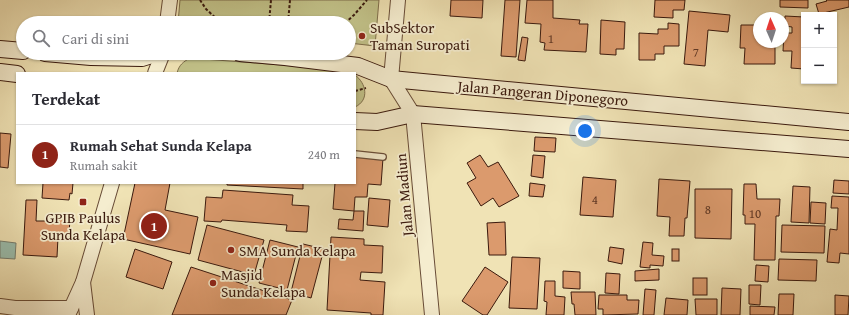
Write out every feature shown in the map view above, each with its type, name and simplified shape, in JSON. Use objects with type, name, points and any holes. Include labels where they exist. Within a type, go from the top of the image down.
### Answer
[{"type":"main road","points":[[0,49],[16,50]]},
{"type":"main road","name":"Jalan Pangeran Diponegoro","points":[[309,60],[358,66],[391,79],[849,122]]},
{"type":"main road","points":[[0,72],[16,74]]},
{"type":"main road","name":"Jalan Pangeran Diponegoro","points":[[356,121],[378,122],[413,114],[849,149]]},
{"type":"street","points":[[168,16],[170,0]]},
{"type":"street","points":[[391,79],[398,0]]},
{"type":"street","points":[[155,72],[160,60]]},
{"type":"street","name":"Jalan Madiun","points":[[391,79],[413,114],[432,315]]},
{"type":"street","points":[[0,306],[19,311],[70,311],[83,282],[112,184]]},
{"type":"street","points":[[83,282],[87,315]]},
{"type":"lane","points":[[356,154],[383,158]]},
{"type":"path","points":[[200,0],[213,16]]},
{"type":"path","points":[[269,16],[271,0]]},
{"type":"path","points":[[289,16],[290,0]]},
{"type":"path","points":[[354,16],[367,0]]},
{"type":"path","points":[[356,91],[366,88]]},
{"type":"green space","points":[[180,0],[379,0],[375,46],[356,44],[356,16],[179,16]]},
{"type":"green space","points":[[216,60],[347,70],[350,72],[177,72],[185,61]]},
{"type":"green space","points":[[356,76],[362,82],[365,91],[363,100],[356,106]]},
{"type":"shaded area","points":[[0,241],[16,243],[15,259],[0,258]]},
{"type":"building","points":[[451,0],[483,0],[482,18],[450,16]]},
{"type":"building","points":[[505,0],[520,0],[516,57],[501,56]]},
{"type":"building","points":[[527,0],[553,0],[553,18],[580,20],[579,24],[588,24],[586,52],[544,50],[545,43],[540,42],[541,24],[525,23]]},
{"type":"building","points":[[655,0],[685,0],[684,10],[673,10],[673,18],[654,17]]},
{"type":"building","points":[[780,0],[808,0],[808,8],[780,7]]},
{"type":"building","points":[[826,0],[849,0],[849,7],[828,12],[818,12],[816,4],[827,1]]},
{"type":"building","points":[[689,11],[730,15],[728,32],[708,30],[705,66],[684,64]]},
{"type":"building","points":[[789,16],[801,17],[801,69],[791,68],[792,51],[783,51],[783,48],[789,48],[789,33],[792,33],[792,27],[789,27]]},
{"type":"building","points":[[601,20],[625,22],[624,49],[616,49],[616,55],[600,54]]},
{"type":"building","points":[[668,23],[679,24],[679,46],[664,46],[664,54],[655,54],[655,60],[639,60],[639,33],[658,34],[658,29],[668,29]]},
{"type":"building","points":[[741,25],[753,25],[753,48],[775,48],[775,64],[744,64],[745,48],[740,48]]},
{"type":"building","points":[[522,37],[528,38],[525,61],[518,60]]},
{"type":"building","points":[[0,133],[11,134],[8,168],[0,167]]},
{"type":"building","points":[[535,137],[556,138],[555,152],[534,151]]},
{"type":"building","points":[[480,155],[488,167],[498,162],[519,196],[499,207],[493,198],[481,206],[467,183],[476,178],[467,163]]},
{"type":"building","points":[[533,155],[545,156],[543,178],[531,176]]},
{"type":"building","points":[[356,156],[383,158],[381,185],[368,184],[367,197],[355,197],[354,211],[333,209],[335,184],[356,184]]},
{"type":"building","points":[[583,177],[616,180],[613,217],[580,215]]},
{"type":"building","points":[[659,179],[690,181],[684,236],[669,236],[670,217],[657,216]]},
{"type":"building","points":[[834,180],[849,181],[849,194],[833,193]]},
{"type":"building","points":[[530,183],[545,185],[543,197],[529,196]]},
{"type":"building","points":[[43,184],[73,184],[72,194],[70,193],[69,200],[42,198]]},
{"type":"building","points":[[135,184],[170,184],[165,210],[198,217],[190,254],[123,239]]},
{"type":"building","points":[[303,184],[303,189],[227,185]]},
{"type":"building","points":[[744,184],[756,184],[757,199],[780,199],[779,216],[776,216],[775,260],[754,260],[755,224],[745,224],[745,215],[743,215]]},
{"type":"building","points":[[793,186],[810,187],[809,223],[791,222]]},
{"type":"building","points":[[695,189],[732,189],[731,239],[695,238]]},
{"type":"building","points":[[223,190],[293,195],[292,205],[309,206],[307,232],[286,231],[287,225],[222,220],[221,222],[204,221],[206,197],[222,198]]},
{"type":"building","points":[[832,196],[849,197],[849,254],[840,253],[839,263],[827,262],[830,229],[837,230],[838,208],[831,208]]},
{"type":"building","points":[[369,198],[390,200],[388,227],[367,225]]},
{"type":"building","points":[[26,200],[37,200],[36,221],[49,221],[49,215],[70,216],[69,237],[58,237],[57,257],[23,255]]},
{"type":"building","points":[[811,202],[826,203],[825,224],[810,223]]},
{"type":"building","points":[[354,211],[364,211],[363,231],[338,229],[339,219],[353,220]]},
{"type":"building","points":[[505,222],[506,255],[489,255],[487,223]]},
{"type":"building","name":"SMA Sunda Kelapa","points":[[207,225],[264,240],[254,275],[198,260]]},
{"type":"building","points":[[782,225],[825,226],[824,253],[781,252]]},
{"type":"building","points":[[331,237],[364,239],[364,245],[383,246],[382,273],[361,272],[360,280],[385,282],[383,315],[327,310]]},
{"type":"building","points":[[270,240],[298,247],[287,290],[259,283]]},
{"type":"building","points":[[643,242],[653,243],[652,255],[664,256],[663,266],[650,265],[650,268],[640,267]]},
{"type":"building","points":[[303,244],[324,249],[311,298],[291,292]]},
{"type":"building","points":[[610,247],[624,249],[622,264],[608,261]]},
{"type":"building","points":[[135,249],[172,262],[163,289],[126,277]]},
{"type":"building","points":[[672,249],[679,249],[679,261],[672,261]]},
{"type":"building","points":[[512,257],[540,258],[537,309],[509,308]]},
{"type":"building","points":[[779,259],[817,260],[816,281],[778,280]]},
{"type":"building","points":[[756,265],[769,266],[768,282],[755,281]]},
{"type":"building","name":"Masjid Sunda Kelapa","points":[[191,267],[292,300],[286,315],[172,315]]},
{"type":"building","points":[[485,267],[508,282],[487,315],[483,315],[462,301]]},
{"type":"building","points":[[659,269],[659,280],[635,281],[635,271]]},
{"type":"building","points":[[563,271],[580,272],[580,289],[563,288]]},
{"type":"building","points":[[606,273],[620,274],[619,294],[605,293]]},
{"type":"building","points":[[693,278],[707,278],[707,295],[693,295]]},
{"type":"building","points":[[545,281],[555,281],[555,296],[565,297],[564,315],[546,315],[547,302],[544,301]]},
{"type":"building","points":[[749,285],[761,285],[760,305],[749,304]]},
{"type":"building","points":[[722,288],[741,289],[740,315],[721,315]]},
{"type":"building","points":[[645,289],[656,290],[654,315],[643,315]]},
{"type":"building","points":[[571,292],[595,292],[596,315],[575,315]]},
{"type":"building","points":[[779,294],[794,294],[793,315],[778,315]]},
{"type":"building","points":[[599,295],[627,295],[627,300],[639,300],[638,314],[603,315],[603,309],[598,309]]},
{"type":"building","points":[[835,295],[849,296],[848,315],[835,315]]},
{"type":"building","points":[[666,298],[688,300],[687,315],[664,315]]},
{"type":"building","points":[[695,299],[717,299],[717,315],[696,315]]},
{"type":"building","points":[[750,306],[775,307],[774,315],[750,315]]},
{"type":"place","name":"SubSektor Taman Suropati","points":[[362,36]]},
{"type":"place","name":"GPIB Paulus Sunda Kelapa","points":[[83,202]]},
{"type":"place","name":"Rumah Sehat Sunda Kelapa","points":[[154,226]]},
{"type":"place","name":"SMA Sunda Kelapa","points":[[231,250]]},
{"type":"place","name":"Masjid Sunda Kelapa","points":[[213,283]]}]
